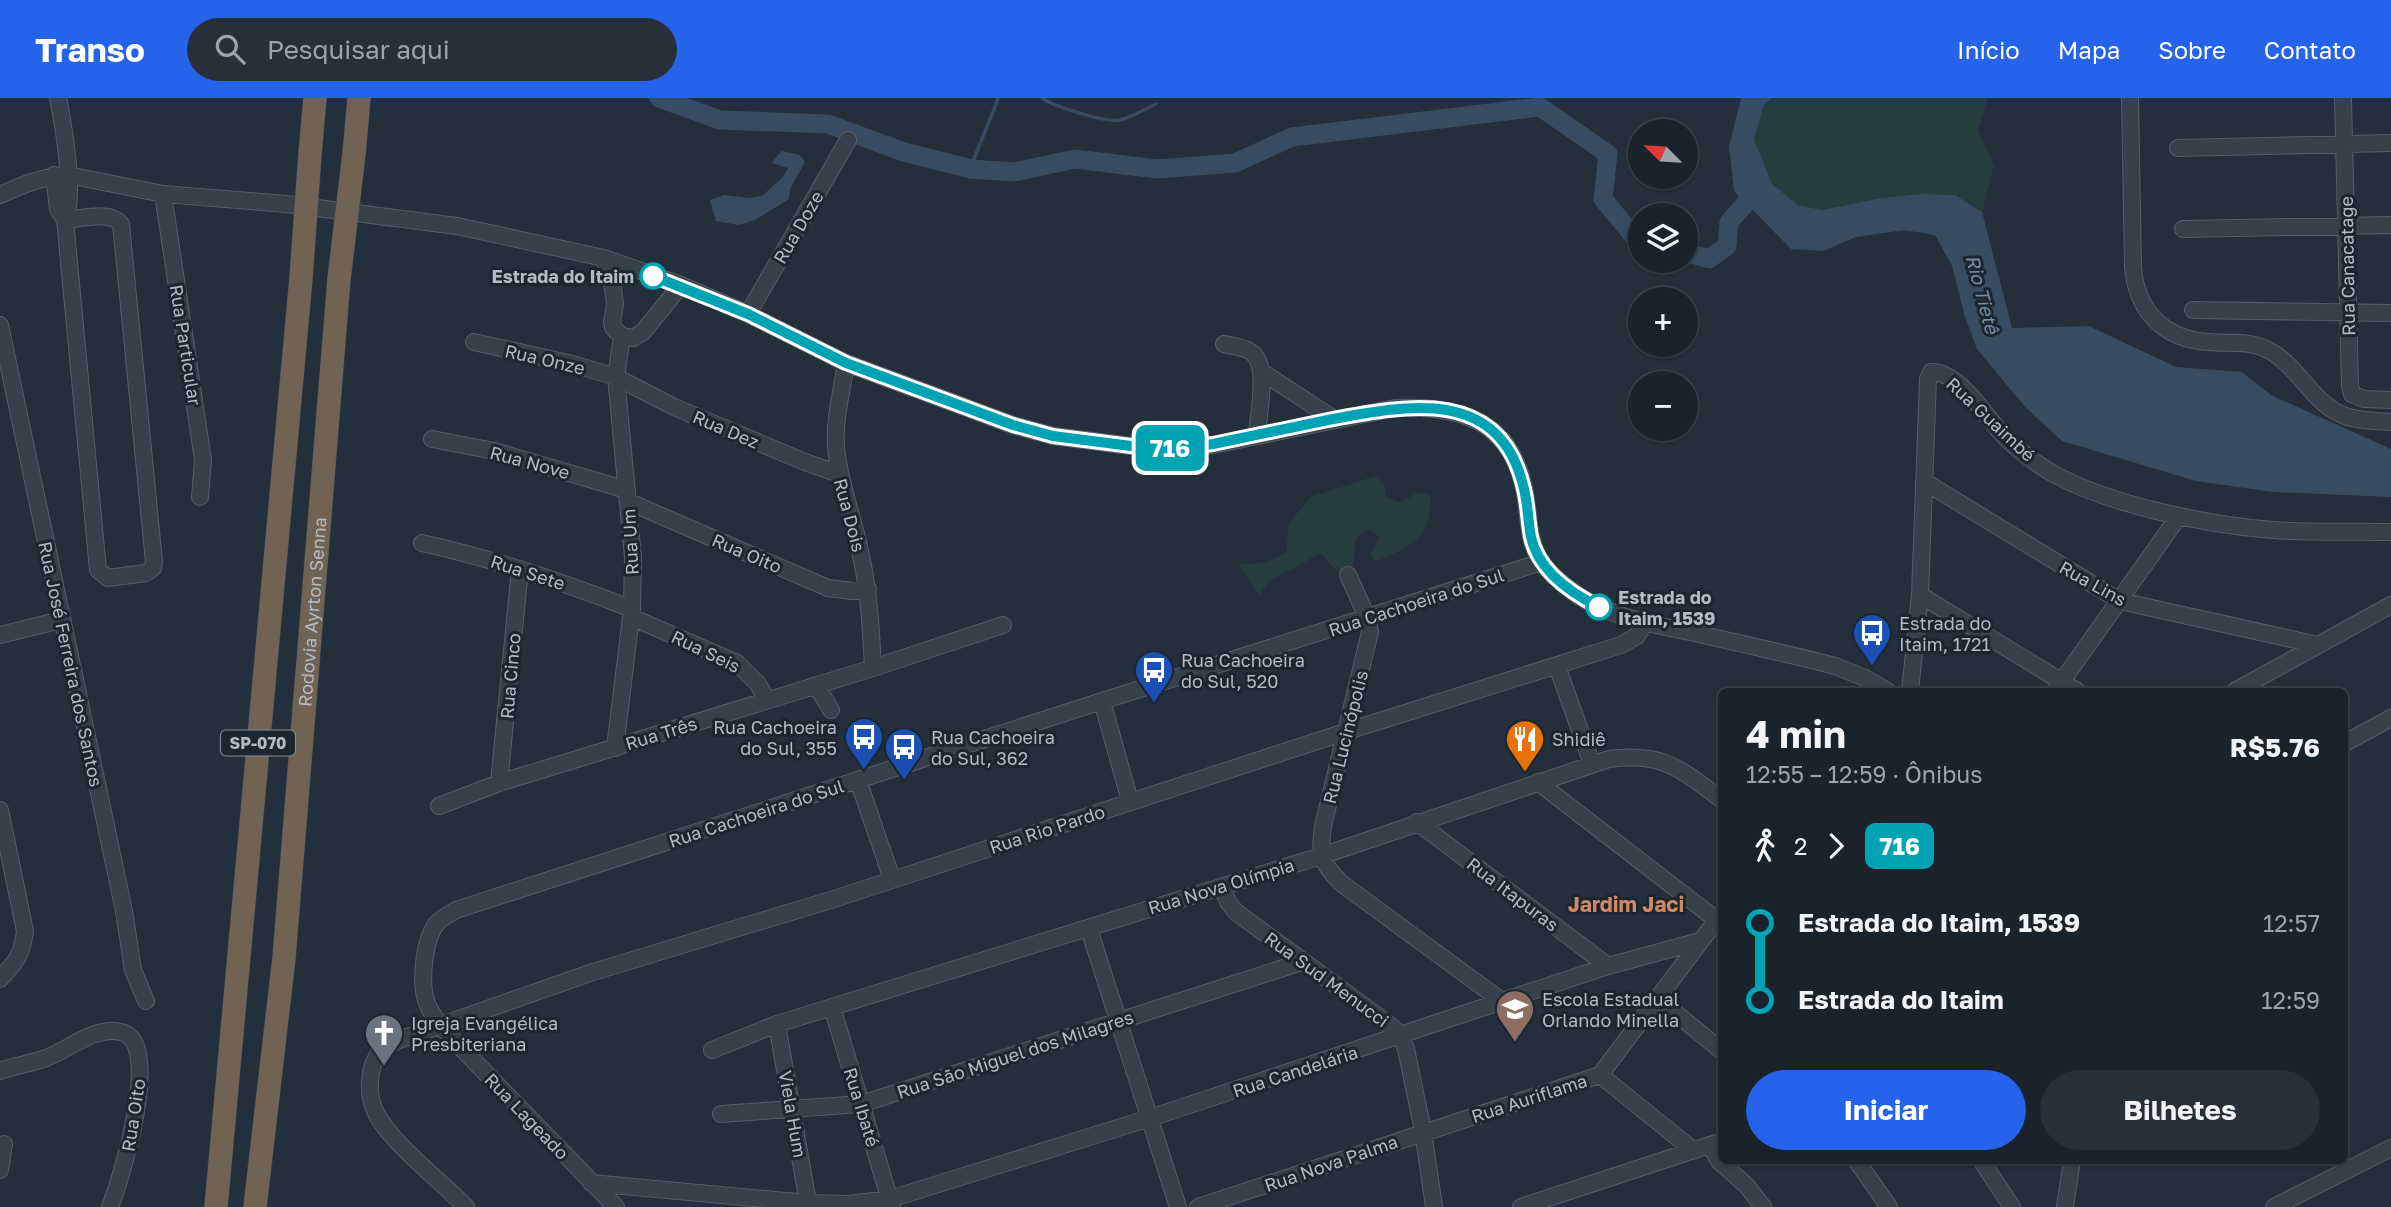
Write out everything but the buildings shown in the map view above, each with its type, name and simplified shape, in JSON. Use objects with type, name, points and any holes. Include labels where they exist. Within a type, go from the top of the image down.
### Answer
[{"type":"highway","name":"SP-070","points":[[216,1207],[315,98]]},
{"type":"highway","name":"Rodovia Ayrton Senna","points":[[256,1207],[284,958],[339,279],[359,98]]},
{"type":"street","points":[[58,98],[61,175],[68,212],[65,220],[98,570],[108,579],[146,573],[153,568],[154,562],[121,224],[109,216],[65,220]]},
{"type":"street","points":[[2130,98],[2133,266],[2135,289],[2141,304],[2153,318],[2171,331],[2189,339],[2253,343],[2267,349],[2298,373],[2330,408],[2347,417],[2391,422]]},
{"type":"street","name":"Rua Canacatage","points":[[2343,98],[2350,386],[2352,394],[2364,399],[2391,400]]},
{"type":"street","name":"Rua Doze","points":[[748,314],[848,140]]},
{"type":"street","points":[[2178,148],[2391,143]]},
{"type":"street","points":[[0,195],[33,181],[61,175],[163,194],[286,204],[457,226],[604,258],[681,285],[748,314],[846,363],[1013,425],[1072,439],[1131,446],[1183,448],[1395,408],[1447,410],[1487,426],[1498,434],[1516,460],[1525,493],[1531,540],[1542,562],[1569,589],[1586,600],[1619,615],[1645,622],[1835,666],[1881,688]]},
{"type":"street","name":"Rua Particular","points":[[163,194],[204,460],[200,497]]},
{"type":"street","points":[[2183,229],[2391,225]]},
{"type":"street","name":"Rua Um","points":[[604,258],[613,288],[612,322],[622,337],[616,377],[633,558],[632,613],[615,748]]},
{"type":"street","points":[[622,337],[633,338],[643,332],[681,285]]},
{"type":"street","points":[[2193,310],[2391,313]]},
{"type":"street","name":"Rua José Ferreira dos Santos","points":[[0,326],[124,911],[133,970],[146,1001]]},
{"type":"street","name":"Rua Onze","points":[[474,342],[573,364],[616,377]]},
{"type":"street","points":[[1224,344],[1254,354],[1262,372],[1257,435]]},
{"type":"street","name":"Rua Dois","points":[[846,363],[836,423],[839,474],[860,548],[868,589],[873,668]]},
{"type":"street","points":[[1262,372],[1334,419]]},
{"type":"street","name":"Rua Guaimbé","points":[[1910,688],[1920,595],[1928,379],[1931,372],[1953,379],[1961,386],[2004,436],[2026,456],[2053,473],[2096,493],[2179,516],[2273,530],[2391,532]]},
{"type":"street","name":"Rua Dez","points":[[616,377],[674,407],[839,474]]},
{"type":"street","name":"Rua Nove","points":[[432,439],[494,451],[628,496]]},
{"type":"street","name":"Rua Lins","points":[[1925,482],[2120,601],[2318,645]]},
{"type":"street","name":"Rua Oito","points":[[628,496],[828,588],[852,591],[868,589]]},
{"type":"street","points":[[1920,595],[2059,686],[2179,516]]},
{"type":"street","name":"Rua Sete","points":[[422,543],[520,569],[632,613]]},
{"type":"street","name":"Rua Cachoeira do Sul","points":[[439,1025],[426,1002],[423,977],[426,953],[438,923],[456,910],[1542,562]]},
{"type":"street","name":"Rua Cinco","points":[[499,783],[520,569]]},
{"type":"street","points":[[1348,575],[1367,618]]},
{"type":"street","points":[[2240,688],[2391,605]]},
{"type":"street","name":"Rua Seis","points":[[632,613],[737,663],[758,684],[767,700]]},
{"type":"street","name":"Rua Lucinópolis","points":[[1321,856],[1324,826],[1370,632],[1367,618]]},
{"type":"street","points":[[0,635],[61,620]]},
{"type":"street","name":"Rua Rio Pardo","points":[[467,1207],[386,1128],[375,1112],[369,1079],[383,1048],[439,1025],[593,972],[1557,666],[1630,641],[1637,636],[1645,622]]},
{"type":"street","name":"Rua Três","points":[[439,806],[499,783],[873,668],[1003,625]]},
{"type":"street","points":[[2281,637],[2286,649],[2282,665]]},
{"type":"street","points":[[1557,666],[1592,764]]},
{"type":"street","points":[[813,686],[821,693],[831,710]]},
{"type":"street","points":[[1102,701],[1130,801]]},
{"type":"street","points":[[2348,741],[2391,718]]},
{"type":"street","name":"Rua Nova Olímpia","points":[[712,1050],[777,1024],[1321,856],[1592,764],[1631,756],[1654,758],[1674,766],[1718,797]]},
{"type":"street","points":[[858,780],[892,879]]},
{"type":"street","points":[[1538,782],[1718,917]]},
{"type":"street","points":[[0,979],[16,962],[23,949],[25,931],[1,816]]},
{"type":"street","name":"Rua Itapuras","points":[[1417,822],[1608,967]]},
{"type":"street","points":[[1321,856],[1327,869],[1340,883],[1503,1002]]},
{"type":"street","name":"Rua Sud Menucci","points":[[1222,887],[1236,912],[1401,1036],[1423,1132],[1434,1207]]},
{"type":"street","points":[[1600,1075],[1700,941],[1718,921]]},
{"type":"street","points":[[1089,929],[1178,1207]]},
{"type":"street","name":"Rua Candelária","points":[[591,1183],[808,1203],[891,1203],[1608,967],[1700,941]]},
{"type":"street","name":"Rua São Miguel dos Milagres","points":[[722,1114],[861,1104],[1302,962]]},
{"type":"street","points":[[1657,998],[1718,1048]]},
{"type":"street","name":"Rua Ibaté","points":[[832,1007],[891,1203]]},
{"type":"street","name":"Viela Hum","points":[[777,1024],[808,1203]]},
{"type":"street","name":"Rua Lageado","points":[[439,1025],[616,1207]]},
{"type":"street","name":"Rua Oito","points":[[0,1071],[49,1057],[104,1032],[123,1032],[131,1037],[137,1046],[141,1087],[125,1161],[110,1207]]},
{"type":"street","name":"Rua Auriflama","points":[[1423,1132],[1600,1075],[1693,1150]]},
{"type":"street","name":"Rua Nova Palma","points":[[1198,1207],[1423,1132]]},
{"type":"street","points":[[1521,1207],[1716,1143]]},
{"type":"street","points":[[0,1170],[4,1144]]},
{"type":"street","points":[[2274,1207],[2391,1148]]},
{"type":"street","points":[[1722,1164],[1747,1186],[1763,1207]]},
{"type":"street","points":[[1859,1164],[1889,1207]]},
{"type":"street","points":[[1984,1164],[2012,1207]]},
{"type":"street","points":[[2065,1207],[2071,1164]]},
{"type":"green space","points":[[1772,98],[1988,98],[1978,130],[1994,166],[1982,212],[1955,195],[1921,194],[1881,198],[1822,210],[1798,205],[1772,184],[1754,139],[1764,105]]},
{"type":"green space","points":[[1375,476],[1384,483],[1387,498],[1401,502],[1419,492],[1430,495],[1427,523],[1417,540],[1375,562],[1370,554],[1380,538],[1369,529],[1356,541],[1352,567],[1337,571],[1320,553],[1274,579],[1259,596],[1239,564],[1265,563],[1287,552],[1288,524],[1311,497]]},
{"type":"water","name":"Rio Tietê","points":[[1741,98],[1772,98],[1764,105],[1754,139],[1772,184],[1798,205],[1822,210],[1881,198],[1921,194],[1955,195],[1982,212],[2012,328],[2089,326],[2176,367],[2242,372],[2271,395],[2391,449],[2391,497],[2273,492],[2196,481],[2062,441],[2026,408],[1977,349],[1965,317],[1952,266],[1935,235],[1904,230],[1856,237],[1823,251],[1791,249],[1734,191],[1729,146]]},
{"type":"water","points":[[782,151],[800,155],[805,162],[790,189],[789,199],[755,220],[739,225],[716,221],[710,200],[724,195],[749,198],[762,196],[783,177],[788,168],[771,163]]},
{"type":"waterway","points":[[659,98],[720,120],[828,124],[904,152],[971,169],[1014,172],[1075,159],[1157,169],[1235,163],[1292,137],[1540,107],[1608,154],[1603,199],[1628,229]]},
{"type":"waterway","points":[[971,169],[998,98]]},
{"type":"waterway","points":[[1042,98],[1080,113],[1113,120],[1129,117],[1156,104]]},
{"type":"waterway","points":[[1698,256],[1709,259],[1727,246],[1729,222],[1753,195]]},
{"type":"bus line","name":"716","points":[[653,276],[748,314],[846,363],[1013,425],[1081,441],[1183,448],[1395,408],[1434,408],[1460,414],[1487,426],[1508,446],[1516,460],[1525,493],[1531,540],[1542,562],[1569,589],[1599,607]]},
{"type":"place","name":"Estrada do Itaim","points":[[653,276]]},
{"type":"place","name":"Estrada do Itaim, 1539","points":[[1599,607]]},
{"type":"place","name":"Estrada do Itaim, 1721","points":[[1872,667]]},
{"type":"place","name":"Rua Cachoeira do Sul, 520","points":[[1154,704]]},
{"type":"place","name":"Rua Cachoeira do Sul, 355","points":[[864,771]]},
{"type":"place","name":"Shidiê","points":[[1525,773]]},
{"type":"place","name":"Rua Cachoeira do Sul, 362","points":[[904,781]]},
{"type":"place","name":"Escola Estadual Orlando Minella","points":[[1515,1043]]},
{"type":"place","name":"Igreja Evangélica Presbiteriana","points":[[384,1067]]},
{"type":"district","name":"Jardim Jaci","points":[[1626,904]]}]
